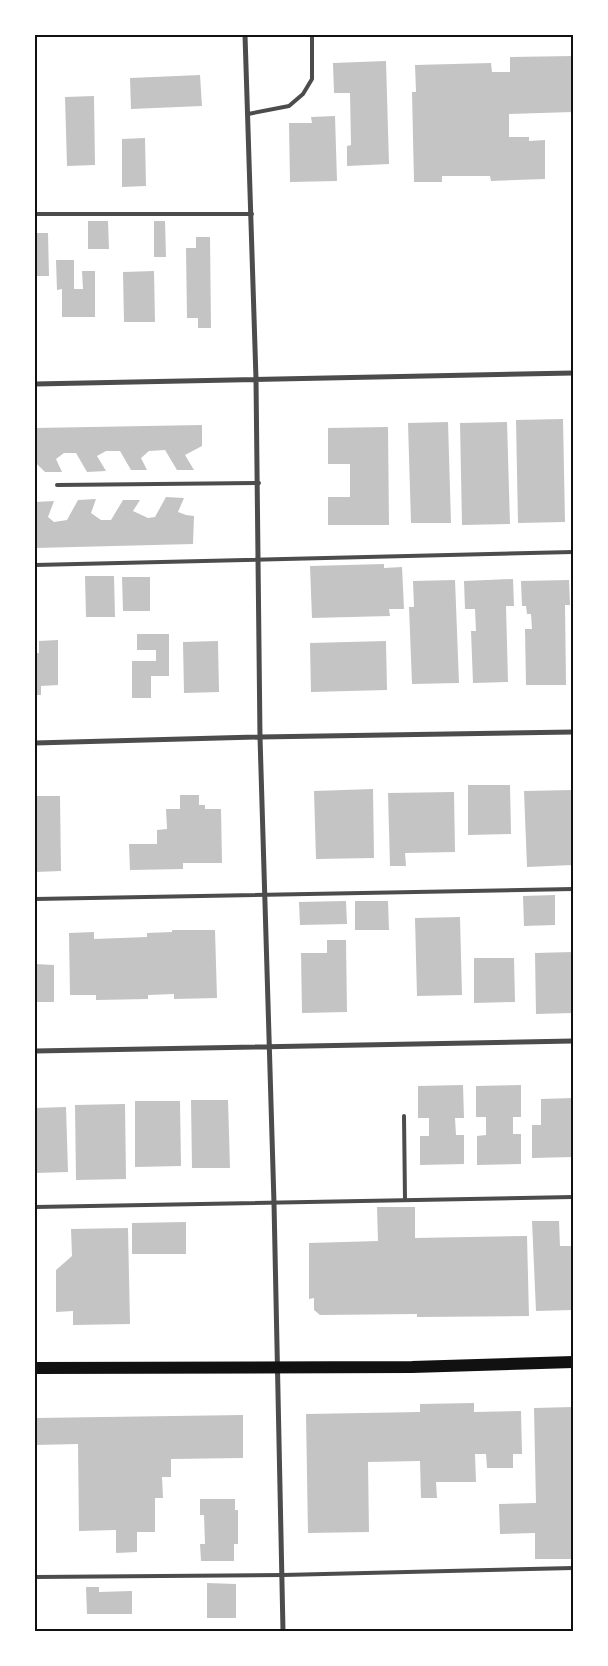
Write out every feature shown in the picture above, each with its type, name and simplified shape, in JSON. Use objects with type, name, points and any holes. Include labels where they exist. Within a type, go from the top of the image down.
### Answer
[{"type":"main road","points":[[35,1368],[412,1367],[573,1362]]},
{"type":"street","points":[[245,35],[259,483],[260,737],[270,1047],[283,1631]]},
{"type":"street","points":[[35,384],[573,373]]},
{"type":"street","points":[[35,743],[573,732]]},
{"type":"street","points":[[35,1051],[573,1041]]},
{"type":"lane","points":[[248,114],[289,106],[303,94],[312,79],[312,35]]},
{"type":"lane","points":[[35,214],[252,214]]},
{"type":"lane","points":[[57,485],[259,483]]},
{"type":"lane","points":[[35,565],[573,552]]},
{"type":"lane","points":[[35,899],[573,889]]},
{"type":"lane","points":[[404,1116],[405,1200]]},
{"type":"lane","points":[[35,1207],[573,1197]]},
{"type":"lane","points":[[35,1577],[283,1575],[573,1568]]},
{"type":"building","points":[[573,56],[573,112],[509,114],[509,137],[529,137],[529,141],[545,140],[545,179],[491,181],[490,176],[442,176],[442,182],[414,182],[412,92],[416,92],[415,65],[491,63],[492,72],[510,72],[510,57]]},
{"type":"building","points":[[386,61],[389,164],[347,166],[347,146],[351,145],[350,93],[334,93],[333,63]]},
{"type":"building","points":[[200,75],[202,106],[131,109],[130,78]]},
{"type":"building","points":[[94,96],[95,165],[67,166],[65,97]]},
{"type":"building","points":[[335,116],[337,181],[290,182],[289,123],[312,123],[311,117]]},
{"type":"building","points":[[145,138],[146,186],[122,187],[122,139]]},
{"type":"building","points":[[88,221],[108,221],[109,249],[88,249]]},
{"type":"building","points":[[154,221],[165,221],[166,257],[154,257]]},
{"type":"building","points":[[35,233],[48,233],[49,276],[35,276]]},
{"type":"building","points":[[196,237],[210,237],[211,328],[198,328],[198,318],[187,318],[186,248],[196,248]]},
{"type":"building","points":[[56,260],[74,260],[74,289],[83,289],[82,271],[95,271],[95,317],[62,317],[62,289],[57,290]]},
{"type":"building","points":[[154,271],[155,322],[124,322],[123,272]]},
{"type":"building","points":[[563,419],[565,522],[518,523],[516,420]]},
{"type":"building","points":[[448,422],[451,523],[411,523],[408,423]]},
{"type":"building","points":[[507,422],[510,524],[462,525],[460,423]]},
{"type":"building","points":[[202,425],[202,446],[185,455],[194,470],[177,470],[165,450],[149,451],[141,458],[147,470],[131,470],[120,451],[106,451],[97,456],[106,471],[87,472],[76,453],[64,453],[56,459],[62,472],[45,472],[35,462],[35,428]]},
{"type":"building","points":[[388,427],[389,525],[328,525],[328,497],[350,497],[350,464],[328,464],[328,428]]},
{"type":"building","points":[[166,497],[184,498],[178,512],[194,516],[193,544],[35,548],[35,502],[54,501],[48,517],[54,522],[67,520],[78,500],[96,499],[91,513],[101,520],[111,520],[123,500],[140,500],[133,511],[148,518],[155,517]]},
{"type":"building","points":[[384,564],[384,568],[402,567],[404,609],[389,609],[390,616],[312,618],[310,566]]},
{"type":"building","points":[[85,576],[114,576],[115,617],[86,617]]},
{"type":"building","points":[[122,577],[150,577],[150,611],[123,611]]},
{"type":"building","points":[[513,579],[514,606],[506,606],[508,682],[473,683],[471,631],[476,631],[475,609],[465,609],[464,581]]},
{"type":"building","points":[[455,580],[459,683],[412,684],[409,607],[414,607],[413,581]]},
{"type":"building","points":[[569,580],[570,605],[565,605],[566,685],[526,685],[525,629],[532,629],[531,614],[527,614],[526,606],[522,606],[521,581]]},
{"type":"building","points":[[137,634],[169,634],[169,676],[151,676],[151,698],[132,698],[132,661],[156,661],[156,650],[137,650]]},
{"type":"building","points":[[58,640],[58,685],[41,686],[41,695],[35,695],[35,653],[39,653],[39,641]]},
{"type":"building","points":[[218,641],[219,692],[184,693],[183,642]]},
{"type":"building","points":[[386,641],[387,690],[311,692],[310,643]]},
{"type":"building","points":[[468,785],[510,785],[511,834],[468,835]]},
{"type":"building","points":[[373,789],[374,858],[316,859],[314,791]]},
{"type":"building","points":[[573,790],[573,865],[527,867],[524,791]]},
{"type":"building","points":[[454,792],[455,852],[405,853],[406,866],[390,866],[388,793]]},
{"type":"building","points":[[180,795],[199,795],[199,805],[205,805],[205,809],[221,809],[222,863],[183,863],[183,869],[130,870],[129,844],[157,844],[157,830],[167,829],[166,809],[180,809]]},
{"type":"building","points":[[35,796],[60,796],[61,871],[35,872]]},
{"type":"building","points":[[555,895],[555,925],[524,926],[523,896]]},
{"type":"building","points":[[346,901],[347,924],[300,925],[299,902]]},
{"type":"building","points":[[355,901],[388,901],[389,930],[355,930]]},
{"type":"building","points":[[460,917],[462,995],[417,996],[415,918]]},
{"type":"building","points":[[172,930],[215,930],[217,998],[174,999],[174,994],[148,995],[148,999],[96,1000],[96,995],[70,995],[69,933],[94,932],[94,939],[147,937],[147,933],[172,932]]},
{"type":"building","points":[[327,940],[346,940],[347,1012],[302,1013],[301,953],[327,953]]},
{"type":"building","points":[[573,952],[573,1013],[536,1014],[535,953]]},
{"type":"building","points":[[474,958],[514,958],[515,1002],[474,1003]]},
{"type":"building","points":[[35,964],[54,965],[54,1002],[35,1002]]},
{"type":"building","points":[[463,1085],[464,1118],[455,1118],[456,1135],[464,1135],[464,1164],[420,1165],[420,1136],[429,1136],[429,1118],[418,1118],[418,1086]]},
{"type":"building","points":[[521,1085],[521,1117],[513,1117],[513,1134],[521,1134],[521,1164],[477,1165],[477,1136],[486,1135],[486,1117],[476,1117],[476,1086]]},
{"type":"building","points":[[573,1098],[573,1157],[532,1158],[532,1125],[541,1125],[541,1099]]},
{"type":"building","points":[[191,1100],[228,1100],[230,1168],[192,1168]]},
{"type":"building","points":[[135,1101],[180,1101],[181,1166],[135,1167]]},
{"type":"building","points":[[125,1104],[126,1179],[76,1180],[75,1105]]},
{"type":"building","points":[[66,1107],[68,1172],[35,1173],[35,1108]]},
{"type":"building","points":[[377,1207],[415,1207],[415,1238],[527,1236],[529,1316],[417,1317],[417,1314],[320,1315],[314,1310],[314,1298],[309,1299],[309,1243],[378,1241]]},
{"type":"building","points":[[532,1221],[559,1221],[560,1246],[573,1246],[573,1310],[536,1311]]},
{"type":"building","points":[[186,1222],[186,1254],[132,1254],[132,1223]]},
{"type":"building","points":[[128,1228],[130,1324],[73,1325],[73,1311],[56,1312],[56,1270],[72,1256],[71,1229]]},
{"type":"building","points":[[474,1403],[474,1412],[521,1411],[522,1454],[513,1454],[513,1468],[487,1468],[486,1454],[475,1454],[476,1482],[436,1482],[437,1498],[421,1498],[420,1461],[368,1462],[369,1532],[308,1533],[306,1414],[420,1412],[420,1404]]},
{"type":"building","points":[[573,1407],[573,1559],[535,1559],[535,1533],[500,1534],[499,1504],[536,1503],[534,1408]]},
{"type":"building","points":[[243,1415],[243,1458],[171,1459],[171,1477],[162,1477],[163,1498],[155,1498],[155,1532],[137,1532],[137,1552],[116,1553],[116,1530],[79,1531],[78,1444],[35,1445],[35,1418]]},
{"type":"building","points":[[200,1499],[235,1499],[235,1510],[238,1510],[238,1544],[234,1544],[234,1561],[201,1561],[200,1544],[205,1544],[204,1515],[200,1515]]},
{"type":"building","points":[[207,1583],[236,1584],[236,1618],[207,1618]]},
{"type":"building","points":[[86,1587],[99,1587],[99,1592],[132,1591],[132,1614],[87,1614]]}]
